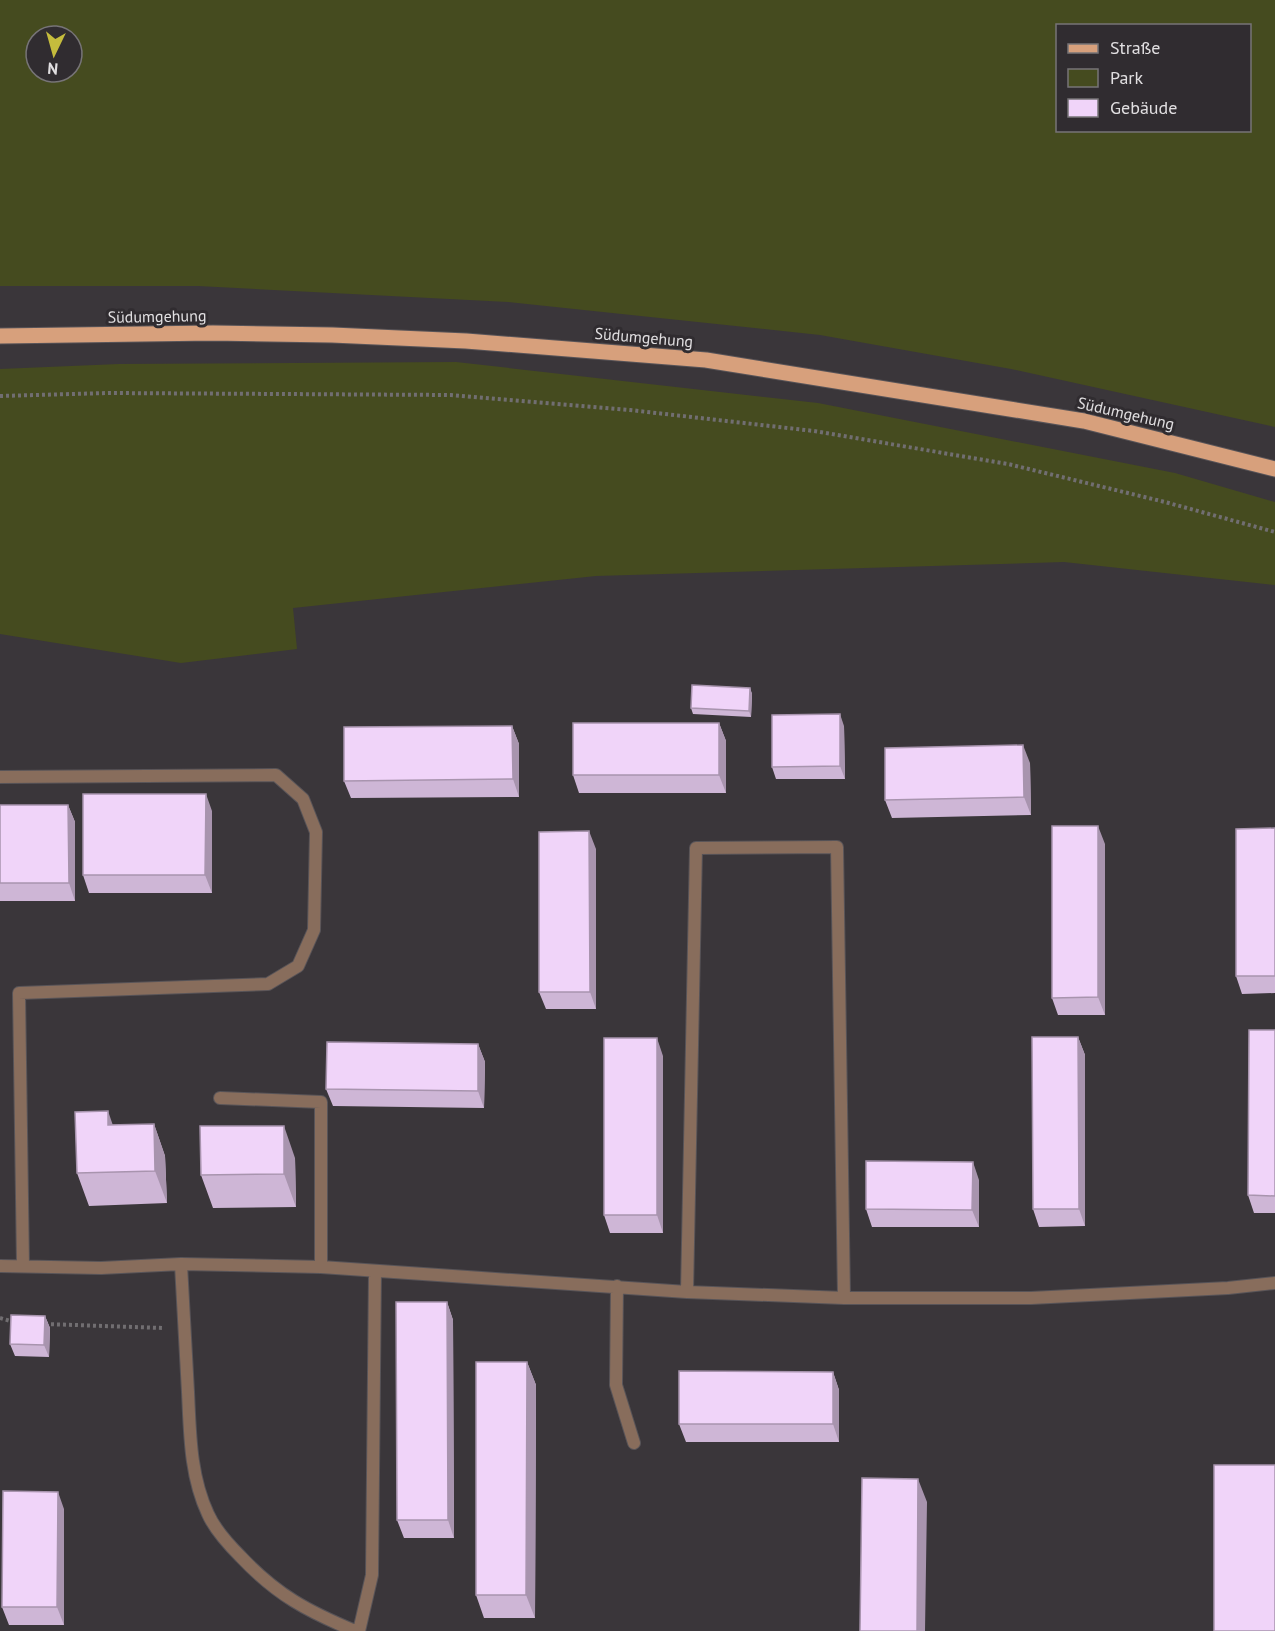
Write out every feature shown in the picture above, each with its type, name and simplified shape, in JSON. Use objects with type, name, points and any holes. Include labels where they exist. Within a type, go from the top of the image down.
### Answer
[{"type":"main road","name":"Südumgehung","points":[[0,336],[213,333],[332,335],[466,341],[706,360],[1084,421],[1275,469]]},
{"type":"lane","points":[[0,777],[276,775],[303,799],[316,832],[314,930],[298,966],[268,984],[19,993],[23,1266]]},
{"type":"lane","points":[[687,1292],[696,848],[837,847],[844,1298]]},
{"type":"lane","points":[[219,1098],[321,1102],[321,1267]]},
{"type":"lane","points":[[181,1264],[190,1438],[195,1476],[208,1514],[227,1543],[257,1574],[282,1595],[314,1614],[357,1631],[372,1575],[375,1271]]},
{"type":"lane","points":[[0,1266],[101,1268],[181,1264],[321,1267],[687,1292],[844,1298],[1031,1298],[1275,1283]]},
{"type":"lane","points":[[617,1286],[616,1385],[634,1443]]},
{"type":"path","points":[[0,396],[109,393],[451,395],[630,410],[814,431],[1008,464],[1166,502],[1275,532]]},
{"type":"path","points":[[0,1318],[19,1324]]},
{"type":"path","points":[[43,1324],[184,1329]]},
{"type":"green space","points":[[0,0],[1275,0],[1275,427],[1011,369],[820,335],[508,302],[198,286],[0,286]]},
{"type":"green space","points":[[456,362],[818,403],[1175,473],[1275,502],[1275,585],[1064,562],[596,576],[293,608],[297,649],[181,663],[0,634],[0,369],[119,364]]},
{"type":"building","points":[[692,685],[750,688],[749,711],[691,708]]},
{"type":"building","points":[[840,714],[840,766],[772,767],[772,715]]},
{"type":"building","points":[[573,723],[719,723],[719,775],[573,775]]},
{"type":"building","points":[[512,726],[513,779],[344,781],[344,727]]},
{"type":"building","points":[[1023,745],[1024,797],[885,800],[885,748]]},
{"type":"building","points":[[83,794],[206,794],[205,875],[83,875]]},
{"type":"building","points":[[0,805],[68,805],[69,883],[0,883]]},
{"type":"building","points":[[1052,826],[1098,826],[1098,997],[1052,998]]},
{"type":"building","points":[[1275,828],[1275,976],[1236,976],[1236,829]]},
{"type":"building","points":[[589,831],[590,992],[539,992],[539,832]]},
{"type":"building","points":[[1249,1030],[1275,1030],[1275,1196],[1248,1195]]},
{"type":"building","points":[[1032,1037],[1078,1037],[1079,1209],[1033,1209]]},
{"type":"building","points":[[604,1038],[657,1038],[657,1215],[604,1215]]},
{"type":"building","points":[[327,1042],[478,1044],[478,1091],[326,1089]]},
{"type":"building","points":[[108,1111],[108,1125],[154,1124],[155,1171],[77,1173],[75,1112]]},
{"type":"building","points":[[200,1126],[284,1126],[284,1174],[201,1175]]},
{"type":"building","points":[[866,1161],[973,1162],[972,1210],[866,1209]]},
{"type":"building","points":[[396,1302],[447,1302],[448,1520],[397,1520]]},
{"type":"building","points":[[11,1315],[45,1316],[44,1345],[10,1344]]},
{"type":"building","points":[[476,1362],[527,1362],[526,1595],[476,1595]]},
{"type":"building","points":[[679,1371],[833,1372],[833,1424],[679,1424]]},
{"type":"building","points":[[1214,1465],[1275,1465],[1275,1631],[1214,1631]]},
{"type":"building","points":[[862,1478],[918,1479],[917,1631],[860,1631]]},
{"type":"building","points":[[3,1491],[58,1492],[57,1607],[2,1607]]}]
